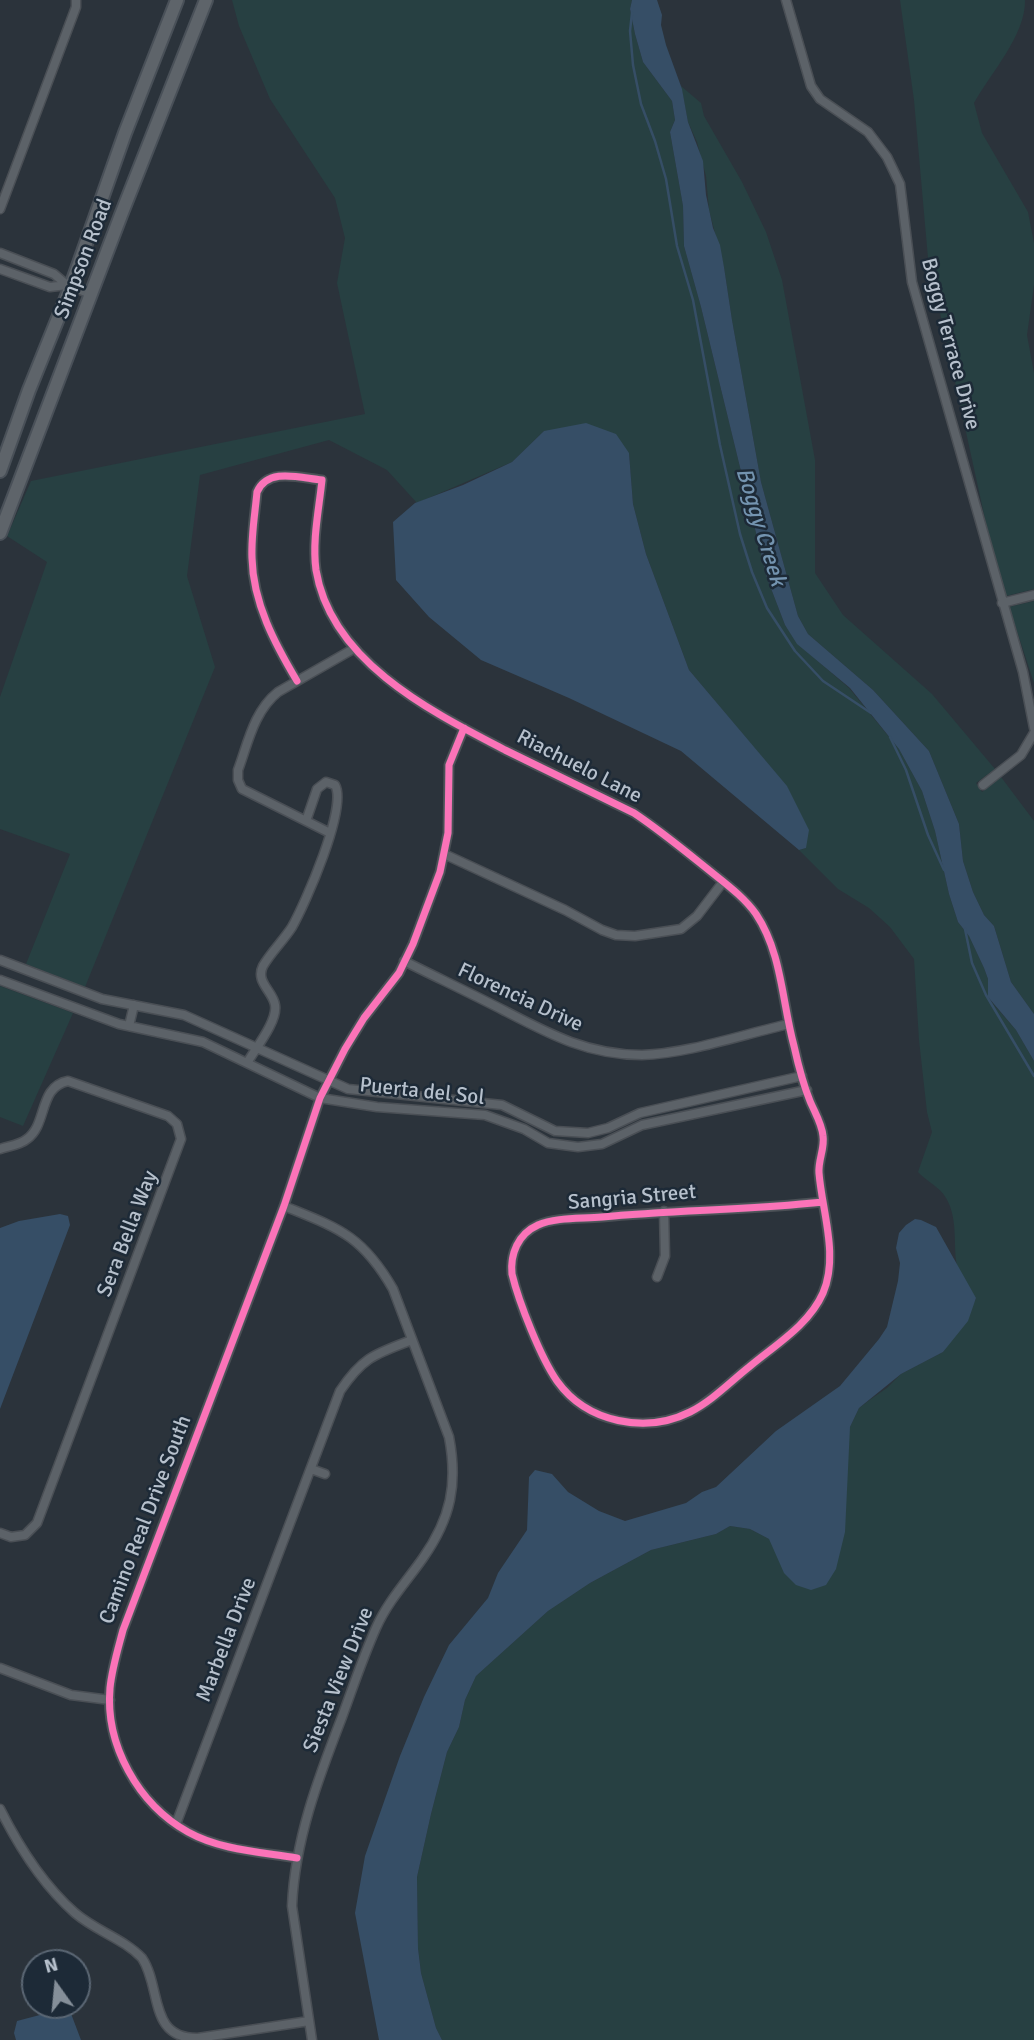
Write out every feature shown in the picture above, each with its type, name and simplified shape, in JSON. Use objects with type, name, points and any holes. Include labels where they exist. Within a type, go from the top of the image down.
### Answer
[{"type":"main road","name":"Simpson Road","points":[[0,482],[3,464],[29,390],[177,0]]},
{"type":"main road","name":"Simpson Road","points":[[0,533],[206,0]]},
{"type":"street","points":[[0,209],[76,8],[76,0]]},
{"type":"street","name":"Boggy Terrace Drive","points":[[786,0],[811,86],[820,99],[869,132],[887,157],[900,184],[912,282],[1023,672],[1034,730],[1021,755],[983,785]]},
{"type":"street","points":[[0,253],[54,274],[69,286]]},
{"type":"street","points":[[0,269],[50,287],[69,286],[91,293]]},
{"type":"street","name":"Riachuelo Lane","points":[[297,681],[276,646],[256,586],[252,540],[257,492],[269,477],[322,480],[315,546],[317,571],[324,597],[340,629],[355,648],[406,694],[437,715],[634,813],[723,882],[755,914],[769,938],[802,1076],[815,1111]]},
{"type":"street","points":[[1002,603],[1034,595]]},
{"type":"street","points":[[330,833],[242,789],[238,770],[259,713],[267,701],[355,648]]},
{"type":"street","name":"Camino Real Drive South","points":[[297,1858],[224,1846],[188,1832],[161,1813],[141,1791],[124,1765],[110,1715],[116,1654],[284,1206],[320,1098],[364,1018],[399,973],[435,884],[448,833],[449,765],[464,728]]},
{"type":"street","points":[[247,1063],[268,1028],[275,1004],[260,973],[305,903],[322,861],[338,797],[335,785],[326,782],[317,789],[306,821]]},
{"type":"street","points":[[443,854],[602,930],[635,936],[681,929],[697,916],[723,882]]},
{"type":"street","name":"Puerta del Sol","points":[[0,960],[102,999],[184,1015],[348,1089],[502,1105],[555,1131],[588,1133],[608,1128],[640,1113],[802,1076]]},
{"type":"street","name":"Florencia Drive","points":[[404,961],[547,1034],[609,1052],[642,1055],[673,1052],[789,1024]]},
{"type":"street","name":"Puerta del Sol","points":[[0,980],[129,1026],[203,1042],[320,1098],[377,1107],[485,1115],[524,1129],[548,1143],[578,1147],[602,1144],[642,1125],[807,1090]]},
{"type":"street","points":[[129,1026],[134,1005]]},
{"type":"street","name":"Sera Bella Way","points":[[0,1149],[28,1139],[34,1132],[50,1091],[60,1083],[68,1081],[168,1116],[177,1124],[181,1139],[37,1523],[25,1535],[11,1537],[0,1533]]},
{"type":"street","name":"Sangria Street","points":[[815,1111],[823,1136],[819,1167],[823,1202],[829,1270],[823,1294],[811,1314],[702,1405],[672,1419],[651,1423],[610,1419],[593,1412],[571,1396],[558,1382],[545,1360],[516,1287],[512,1268],[513,1255],[521,1238],[531,1229],[543,1224],[664,1212],[823,1202]]},
{"type":"street","name":"Siesta View Drive","points":[[284,1206],[336,1227],[361,1245],[380,1266],[393,1289],[449,1437],[454,1483],[448,1511],[424,1557],[390,1601],[377,1626],[316,1784],[302,1829],[292,1906],[312,2040]]},
{"type":"street","points":[[657,1277],[665,1256],[664,1212]]},
{"type":"street","name":"Marbella Drive","points":[[176,1824],[340,1391],[354,1371],[367,1359],[412,1340]]},
{"type":"street","points":[[311,1469],[325,1474]]},
{"type":"street","points":[[0,1668],[71,1695],[110,1700]]},
{"type":"street","points":[[0,1809],[16,1841],[38,1873],[63,1901],[76,1914],[142,1958],[147,1966],[161,2017],[171,2031],[187,2038],[198,2038],[309,2021]]},
{"type":"street","points":[[166,2040],[171,2031]]},
{"type":"green space","points":[[232,0],[632,0],[630,9],[643,62],[672,101],[675,120],[670,132],[683,206],[684,246],[767,578],[785,625],[798,644],[849,688],[899,749],[922,791],[958,922],[969,936],[988,979],[988,998],[1016,1030],[1034,1061],[1034,2040],[442,2040],[436,2028],[421,1973],[417,1877],[447,1752],[459,1727],[465,1700],[476,1676],[548,1611],[590,1583],[651,1550],[716,1534],[730,1526],[750,1529],[769,1539],[850,1427],[859,1408],[901,1374],[943,1352],[976,1299],[957,1265],[950,1205],[940,1190],[918,1172],[932,1132],[927,1112],[919,1040],[914,959],[890,927],[869,908],[838,889],[799,850],[806,848],[787,787],[689,670],[646,554],[633,504],[629,453],[544,431],[512,462],[417,503],[387,470],[329,440],[200,475],[187,576],[215,667],[85,987],[26,964],[70,854],[0,829],[0,697],[47,562],[7,536],[31,481],[365,414],[337,283],[345,238],[335,198],[270,99],[239,26]]},
{"type":"green space","points":[[900,0],[1025,0],[1024,13],[1014,40],[974,103],[982,133],[1028,212],[1034,243],[1034,285],[1027,335],[1034,373],[1034,589],[1006,596],[987,528],[928,258],[914,100]]},
{"type":"green space","points":[[681,86],[701,103],[704,116],[742,182],[766,232],[782,280],[815,460],[815,573],[843,615],[932,694],[995,769],[976,783],[982,792],[1001,777],[1034,821],[1034,1014],[1011,982],[994,926],[984,915],[973,892],[963,861],[959,824],[929,751],[873,690],[808,634],[798,616],[761,482],[724,267],[709,210],[706,176],[697,142],[688,122]]},
{"type":"green space","points":[[1034,601],[1034,683],[1009,607]]},
{"type":"green space","points":[[0,986],[73,1013],[23,1126],[0,1117]]},
{"type":"water","points":[[632,0],[657,0],[666,45],[682,89],[688,122],[703,161],[706,195],[713,228],[720,245],[761,482],[798,616],[808,634],[873,690],[929,751],[959,824],[963,861],[973,892],[984,915],[994,926],[1011,982],[1034,1014],[1034,1061],[1016,1030],[988,997],[988,979],[984,968],[969,936],[958,922],[949,894],[935,831],[922,791],[899,749],[850,688],[797,644],[785,625],[767,578],[684,246],[683,206],[670,132],[675,120],[672,101],[643,62],[630,9]]},
{"type":"water","points":[[586,423],[616,434],[629,453],[633,504],[646,554],[689,670],[787,786],[809,830],[806,848],[799,850],[681,751],[481,660],[429,617],[396,580],[393,522],[415,503],[463,485],[512,462],[544,431]]},
{"type":"water","points":[[60,1214],[68,1216],[70,1225],[0,1409],[0,1228],[19,1221]]},
{"type":"water","points":[[915,1219],[936,1227],[976,1298],[968,1321],[943,1352],[901,1374],[859,1408],[850,1427],[845,1532],[836,1569],[826,1585],[811,1590],[796,1585],[784,1573],[769,1539],[750,1529],[730,1526],[716,1534],[651,1550],[590,1583],[548,1611],[476,1676],[465,1700],[459,1727],[447,1752],[417,1877],[421,1973],[436,2028],[442,2040],[379,2040],[355,1913],[365,1856],[400,1756],[449,1645],[488,1598],[498,1573],[527,1530],[529,1477],[535,1470],[552,1474],[568,1492],[599,1511],[625,1521],[686,1503],[702,1492],[716,1487],[776,1431],[840,1386],[879,1339],[887,1327],[898,1281],[900,1263],[896,1248],[899,1233]]},
{"type":"water","points":[[73,2019],[81,2040],[16,2040],[14,2033],[17,2021]]},
{"type":"waterway","name":"Boggy Creek","points":[[632,13],[630,31],[633,65],[641,104],[666,179],[677,246],[693,300],[720,445],[740,534],[752,572],[767,608],[795,651],[823,681],[871,713]]},
{"type":"waterway","name":"Boggy Creek","points":[[890,737],[906,770],[928,835],[944,870]]},
{"type":"waterway","name":"Boggy Creek","points":[[965,929],[972,963],[986,995],[1034,1076]]},
{"type":"cycle path","points":[[297,681],[273,638],[261,607],[252,558],[257,492],[269,479],[285,476],[322,480],[315,536],[316,570],[325,603],[342,632],[363,657],[417,701],[447,719],[634,813],[740,896],[765,929],[776,961],[801,1074],[822,1132],[819,1173],[830,1249],[828,1279],[823,1293],[809,1315],[790,1334],[698,1408],[673,1419],[636,1423],[618,1420],[584,1407],[570,1395],[557,1381],[538,1345],[512,1274],[514,1252],[520,1239],[531,1229],[545,1222],[561,1219],[823,1202]]},
{"type":"cycle path","points":[[297,1858],[213,1843],[188,1832],[154,1806],[128,1771],[119,1751],[110,1709],[111,1681],[123,1630],[284,1206],[320,1098],[364,1018],[399,973],[440,872],[448,833],[449,765],[464,728]]}]
